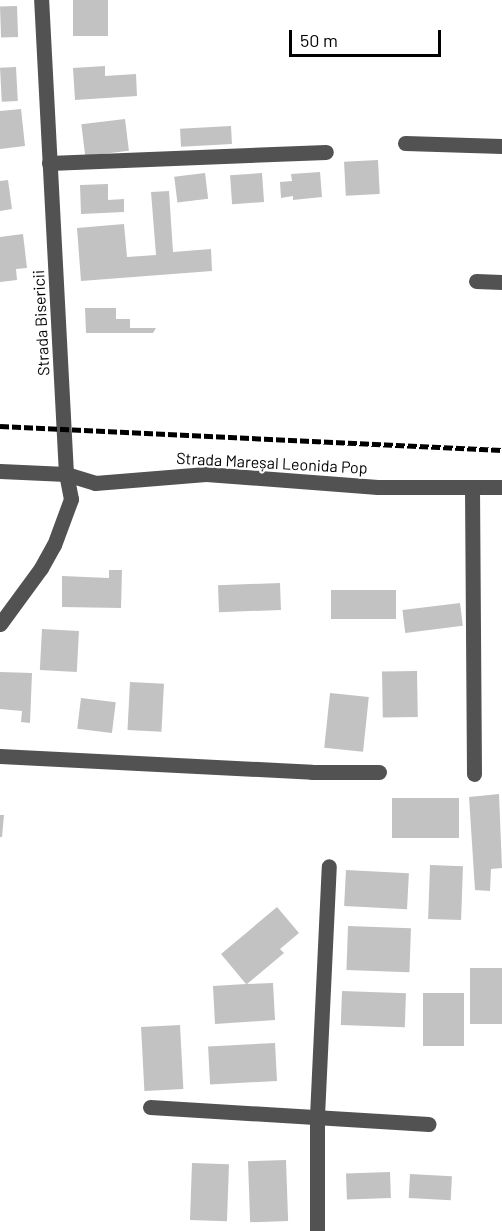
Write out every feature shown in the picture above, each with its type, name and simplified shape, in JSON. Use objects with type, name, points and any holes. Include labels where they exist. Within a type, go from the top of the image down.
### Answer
[{"type":"street","name":"Strada Bisericii","points":[[0,624],[41,568],[54,545],[71,499],[66,474],[41,0]]},
{"type":"street","points":[[405,143],[502,146]]},
{"type":"street","points":[[49,163],[326,152]]},
{"type":"street","points":[[476,281],[502,282]]},
{"type":"street","name":"Strada Mareșal Leonida Pop","points":[[0,471],[66,474],[95,483],[206,474],[378,487],[502,488]]},
{"type":"street","points":[[472,486],[474,774]]},
{"type":"street","points":[[0,756],[312,772],[379,772]]},
{"type":"street","points":[[317,1231],[317,1116],[329,866]]},
{"type":"street","points":[[150,1107],[428,1124]]},
{"type":"building","points":[[73,0],[108,0],[108,36],[73,36]]},
{"type":"building","points":[[17,6],[18,37],[1,38],[0,7]]},
{"type":"building","points":[[105,66],[105,76],[136,74],[137,96],[75,100],[73,68]]},
{"type":"building","points":[[16,67],[18,101],[2,102],[0,68]]},
{"type":"building","points":[[21,109],[25,146],[0,149],[0,111]]},
{"type":"building","points":[[125,119],[129,151],[85,156],[81,124]]},
{"type":"building","points":[[231,126],[232,144],[181,147],[180,129]]},
{"type":"building","points":[[378,160],[380,194],[346,196],[344,162]]},
{"type":"building","points":[[320,172],[322,197],[293,200],[293,196],[281,198],[280,182],[292,181],[291,174]]},
{"type":"building","points":[[205,173],[208,199],[177,203],[174,177]]},
{"type":"building","points":[[262,173],[264,202],[232,204],[230,175]]},
{"type":"building","points":[[8,180],[12,209],[0,211],[0,181]]},
{"type":"building","points":[[108,184],[108,200],[124,199],[124,212],[81,214],[80,185]]},
{"type":"building","points":[[169,191],[173,252],[211,249],[212,271],[81,281],[77,228],[124,224],[127,257],[156,255],[151,192]]},
{"type":"building","points":[[23,234],[27,268],[16,269],[17,280],[0,282],[0,237]]},
{"type":"building","points":[[85,308],[116,308],[116,319],[130,319],[130,328],[156,328],[153,333],[86,333]]},
{"type":"building","points":[[109,570],[122,570],[121,608],[62,607],[62,576],[109,578]]},
{"type":"building","points":[[280,583],[281,610],[219,612],[218,585]]},
{"type":"building","points":[[331,590],[396,590],[396,619],[331,619]]},
{"type":"building","points":[[460,603],[463,626],[405,633],[402,610]]},
{"type":"building","points":[[42,629],[79,631],[77,672],[40,670]]},
{"type":"building","points":[[417,671],[418,717],[383,718],[382,672]]},
{"type":"building","points":[[0,672],[32,673],[30,723],[21,722],[22,711],[0,709]]},
{"type":"building","points":[[130,682],[164,684],[161,732],[127,730]]},
{"type":"building","points":[[330,693],[369,697],[363,752],[324,748]]},
{"type":"building","points":[[81,698],[116,702],[112,733],[77,729]]},
{"type":"building","points":[[499,794],[502,868],[491,869],[490,891],[475,890],[469,797]]},
{"type":"building","points":[[392,798],[459,798],[459,838],[392,838]]},
{"type":"building","points":[[0,815],[4,815],[2,837],[0,837]]},
{"type":"building","points":[[430,865],[463,866],[461,920],[428,919]]},
{"type":"building","points":[[346,870],[409,873],[407,909],[344,906]]},
{"type":"building","points":[[277,907],[299,933],[280,949],[284,953],[247,984],[273,983],[275,1020],[215,1024],[213,986],[246,984],[221,954]]},
{"type":"building","points":[[348,926],[411,928],[409,972],[346,970]]},
{"type":"building","points":[[470,968],[502,968],[502,1024],[470,1024]]},
{"type":"building","points":[[342,991],[406,993],[405,1027],[341,1025]]},
{"type":"building","points":[[423,993],[464,993],[464,1046],[423,1046]]},
{"type":"building","points":[[180,1025],[183,1089],[144,1091],[141,1027]]},
{"type":"building","points":[[275,1043],[277,1081],[210,1084],[208,1047]]},
{"type":"building","points":[[286,1160],[288,1221],[250,1222],[248,1161]]},
{"type":"building","points":[[192,1163],[229,1164],[227,1221],[190,1220]]},
{"type":"building","points":[[390,1172],[391,1198],[347,1200],[346,1174]]},
{"type":"building","points":[[410,1174],[452,1176],[451,1200],[409,1198]]},
{"type":"railway","points":[[0,426],[502,450]]}]
